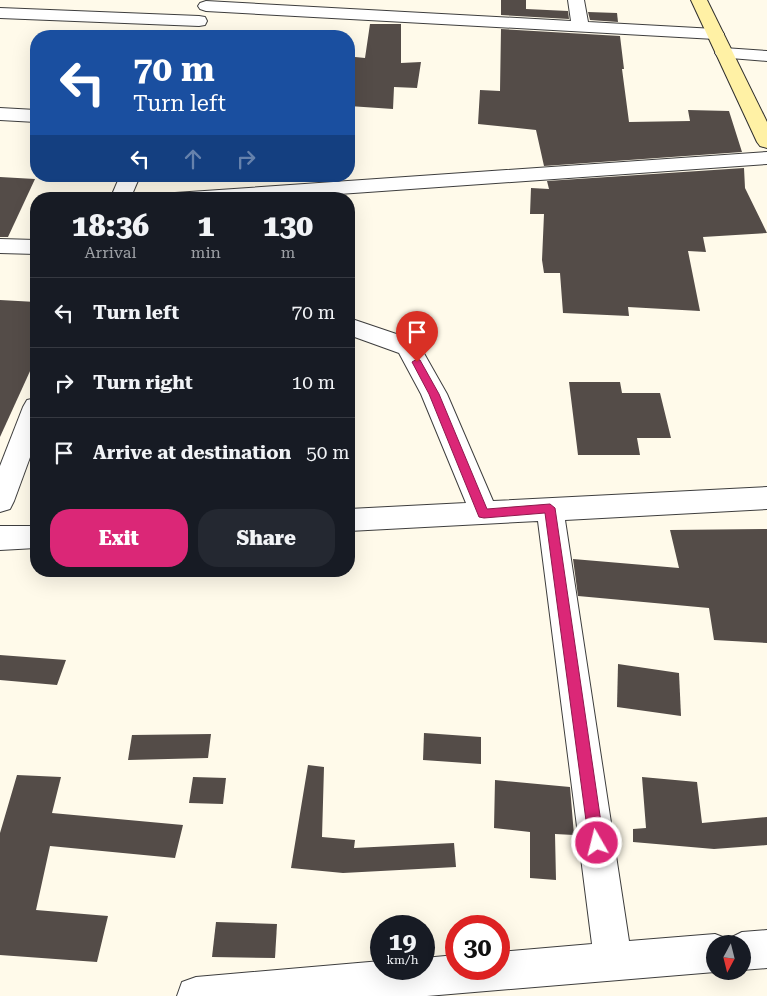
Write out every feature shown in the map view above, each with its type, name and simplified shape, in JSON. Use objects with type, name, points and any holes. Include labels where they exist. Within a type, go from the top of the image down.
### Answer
[{"type":"street","points":[[576,0],[581,27]]},
{"type":"street","points":[[699,0],[767,142]]},
{"type":"street","points":[[0,13],[201,16],[581,27],[715,34]]},
{"type":"street","points":[[724,53],[767,56]]},
{"type":"street","points":[[0,114],[30,116]]},
{"type":"street","points":[[276,192],[767,158]]},
{"type":"street","points":[[0,246],[30,247]]},
{"type":"street","points":[[355,328],[408,347],[434,394],[484,514]]},
{"type":"street","points":[[0,501],[30,423]]},
{"type":"street","points":[[355,520],[767,498]]},
{"type":"street","points":[[550,508],[613,961]]},
{"type":"street","points":[[0,538],[30,536]]},
{"type":"street","points":[[751,950],[767,949]]},
{"type":"street","points":[[196,996],[706,954]]},
{"type":"building","points":[[501,0],[526,0],[526,9],[568,11],[569,19],[501,15]]},
{"type":"building","points":[[588,12],[617,13],[618,22],[590,20]]},
{"type":"building","points":[[370,24],[401,24],[401,63],[421,62],[417,88],[394,87],[393,109],[355,106],[355,57],[365,58]]},
{"type":"building","points":[[501,29],[620,36],[629,122],[690,121],[688,110],[729,111],[742,152],[544,166],[536,130],[478,124],[480,90],[500,91]]},
{"type":"building","points":[[744,168],[745,188],[767,233],[703,237],[706,252],[688,251],[700,311],[628,307],[629,316],[563,313],[560,273],[544,273],[542,260],[544,214],[530,214],[531,188],[549,189],[547,181]]},
{"type":"building","points":[[0,177],[30,179],[30,182],[34,182],[8,237],[0,237]]},
{"type":"building","points":[[0,300],[30,302],[30,371],[0,437]]},
{"type":"building","points":[[569,382],[620,382],[622,393],[660,393],[671,438],[637,438],[640,455],[578,455]]},
{"type":"building","points":[[767,529],[767,643],[714,640],[709,608],[578,596],[573,559],[679,568],[670,530]]},
{"type":"building","points":[[0,655],[66,660],[57,685],[0,680]]},
{"type":"building","points":[[618,664],[679,673],[681,716],[617,707]]},
{"type":"building","points":[[424,733],[481,737],[481,764],[423,760]]},
{"type":"building","points":[[211,734],[208,758],[128,760],[132,735]]},
{"type":"building","points":[[308,765],[324,767],[322,837],[355,840],[354,848],[454,843],[456,867],[343,873],[291,868]]},
{"type":"building","points":[[17,775],[61,777],[52,813],[183,825],[175,858],[50,846],[36,910],[108,916],[97,962],[0,955],[0,833]]},
{"type":"building","points":[[193,777],[226,778],[223,804],[189,803]]},
{"type":"building","points":[[642,777],[697,782],[702,823],[767,817],[767,845],[714,849],[633,842],[633,829],[646,828]]},
{"type":"building","points":[[495,780],[570,787],[574,835],[555,834],[556,880],[530,878],[530,832],[494,828]]},
{"type":"building","points":[[216,922],[277,924],[275,958],[212,957]]},
{"type":"route","points":[[417,362],[434,394],[484,514],[550,508],[597,843]]}]
